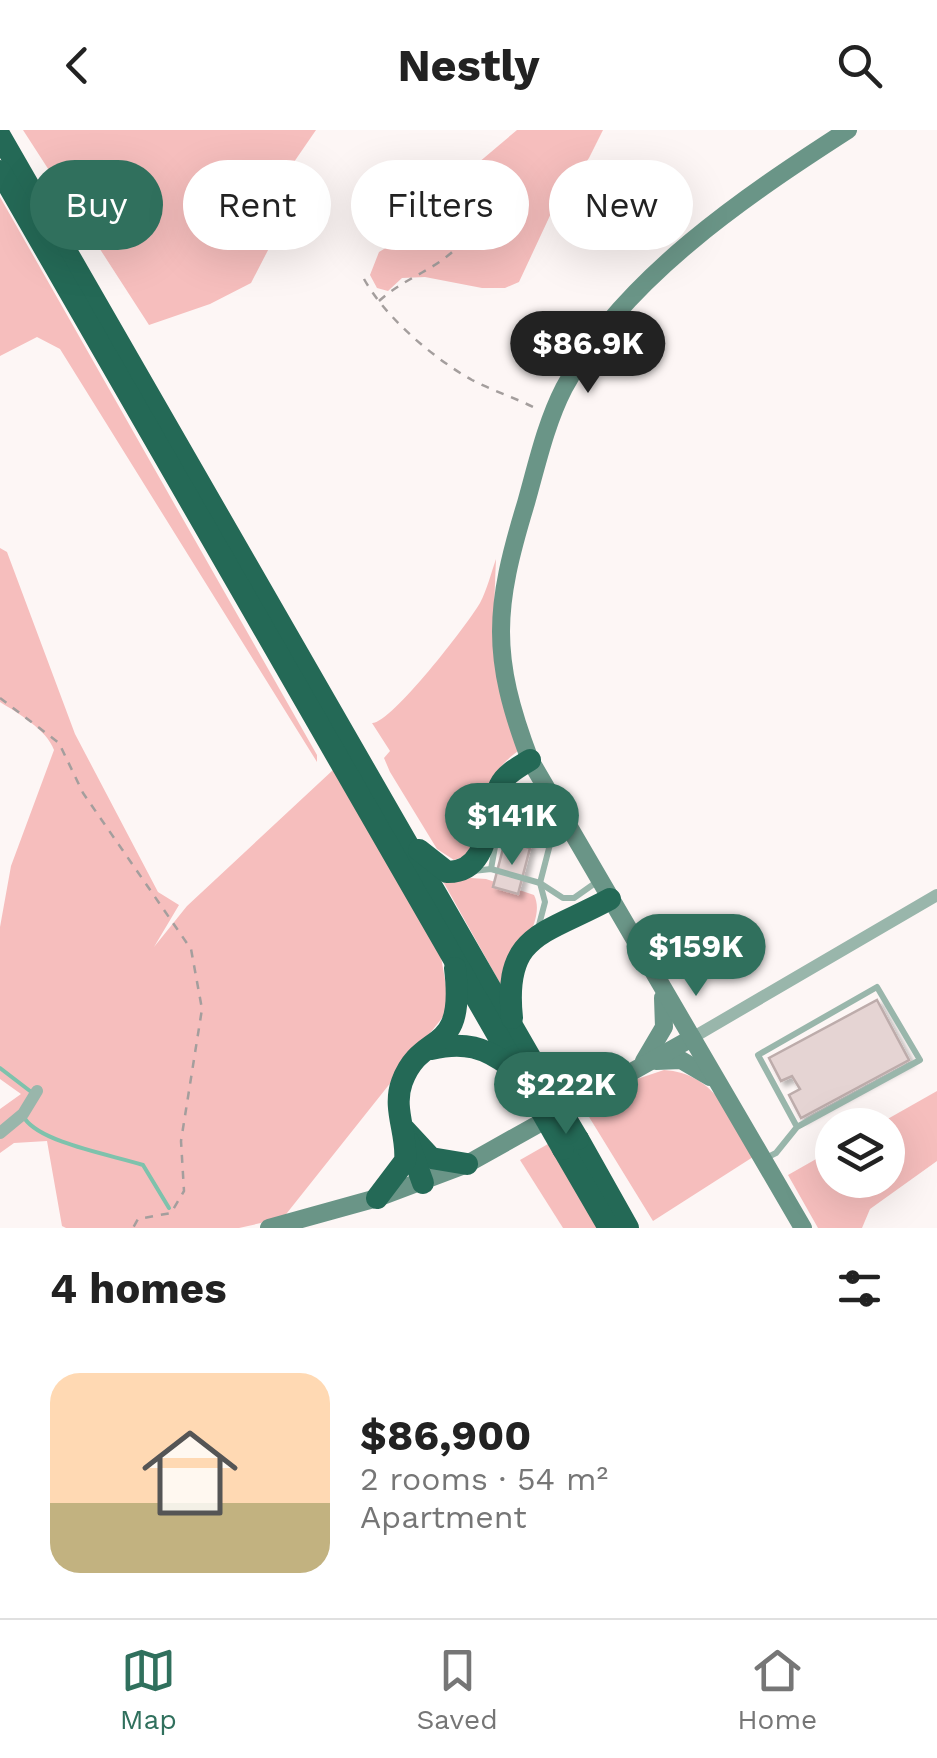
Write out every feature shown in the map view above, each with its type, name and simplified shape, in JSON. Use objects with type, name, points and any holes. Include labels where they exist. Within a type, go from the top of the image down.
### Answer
[{"type":"highway","points":[[0,136],[513,1027],[542,1095],[570,1144],[628,1228]]},
{"type":"highway","points":[[0,171],[520,1075]]},
{"type":"highway","points":[[402,835],[437,867],[459,872],[485,842],[498,790],[521,766]]},
{"type":"highway","points":[[513,1027],[509,978],[515,958],[528,944],[605,890]]},
{"type":"highway","points":[[423,1183],[398,1106],[402,1080],[417,1059],[449,1031],[457,1012],[454,960]]},
{"type":"highway","points":[[432,1049],[473,1045],[520,1075],[542,1095]]},
{"type":"highway","points":[[402,1123],[416,1146],[430,1158],[468,1164]]},
{"type":"highway","points":[[377,1198],[406,1160],[402,1123]]},
{"type":"highway","points":[[570,1144],[608,1228]]},
{"type":"street","points":[[803,1228],[605,890],[521,766],[510,707],[500,599],[552,416],[581,362],[640,292],[709,227],[848,130]]},
{"type":"street","points":[[269,1228],[377,1198],[468,1164],[937,895]]},
{"type":"street","points":[[641,1064],[664,1027],[659,983]]},
{"type":"street","points":[[641,1064],[682,1060],[718,1084]]},
{"type":"street","points":[[0,1133],[23,1114],[37,1090]]},
{"type":"lane","points":[[491,869],[521,766]]},
{"type":"lane","points":[[520,808],[546,814],[555,826],[540,884],[544,911],[528,944]]},
{"type":"lane","points":[[459,872],[491,869],[540,884],[555,895],[574,898],[605,890]]},
{"type":"lane","points":[[763,1159],[776,1153],[797,1127],[920,1060],[877,987],[758,1055],[797,1127]]},
{"type":"path","points":[[379,301],[404,280],[435,269],[453,250]]},
{"type":"path","points":[[364,279],[379,301],[469,378],[552,416]]},
{"type":"path","points":[[0,698],[59,744],[83,793],[190,949],[202,1009],[181,1140],[184,1190],[171,1213],[138,1219],[133,1228]]},
{"type":"shaded area","points":[[23,130],[316,130],[295,160],[183,160],[183,250],[268,250],[251,283],[210,304],[149,325],[101,250],[163,250],[163,160],[42,160]]},
{"type":"shaded area","points":[[517,130],[603,130],[588,160],[549,160],[549,218],[519,282],[505,288],[482,288],[425,277],[402,278],[388,291],[377,288],[370,275],[382,250],[529,250],[529,160],[482,160]]},
{"type":"shaded area","points":[[0,197],[317,755],[317,762],[60,349],[37,337],[0,356]]},
{"type":"shaded area","points":[[0,548],[7,552],[75,734],[158,892],[179,905],[154,947],[187,906],[333,770],[441,957],[450,1008],[283,1218],[239,1228],[66,1228],[62,1226],[47,1141],[14,1143],[0,1153],[0,1109],[21,1094],[0,1079],[0,927],[11,866],[54,750],[39,729],[0,702]]},
{"type":"shaded area","points":[[496,559],[499,680],[519,750],[495,778],[476,845],[454,860],[437,849],[390,772],[384,758],[390,751],[372,723],[395,708],[460,631],[480,603]]},
{"type":"shaded area","points":[[440,876],[486,879],[534,895],[537,905],[532,928],[501,985]]},
{"type":"shaded area","points":[[664,1070],[682,1073],[709,1088],[729,1113],[753,1157],[653,1221],[586,1112],[634,1080]]},
{"type":"shaded area","points":[[937,1091],[937,1161],[905,1184],[905,1109]]},
{"type":"shaded area","points":[[548,1144],[597,1228],[563,1228],[520,1160]]},
{"type":"shaded area","points":[[815,1160],[815,1198],[885,1198],[870,1209],[862,1228],[818,1228],[788,1175]]},
{"type":"building","points":[[515,810],[536,816],[528,847],[507,842]]},
{"type":"building","points":[[505,841],[530,848],[518,894],[493,887]]},
{"type":"building","points":[[877,1000],[909,1060],[801,1118],[789,1095],[800,1089],[792,1076],[781,1081],[769,1058]]},
{"type":"waterway","points":[[0,1068],[30,1091]]},
{"type":"waterway","points":[[25,1119],[46,1135],[143,1165],[169,1208]]}]
